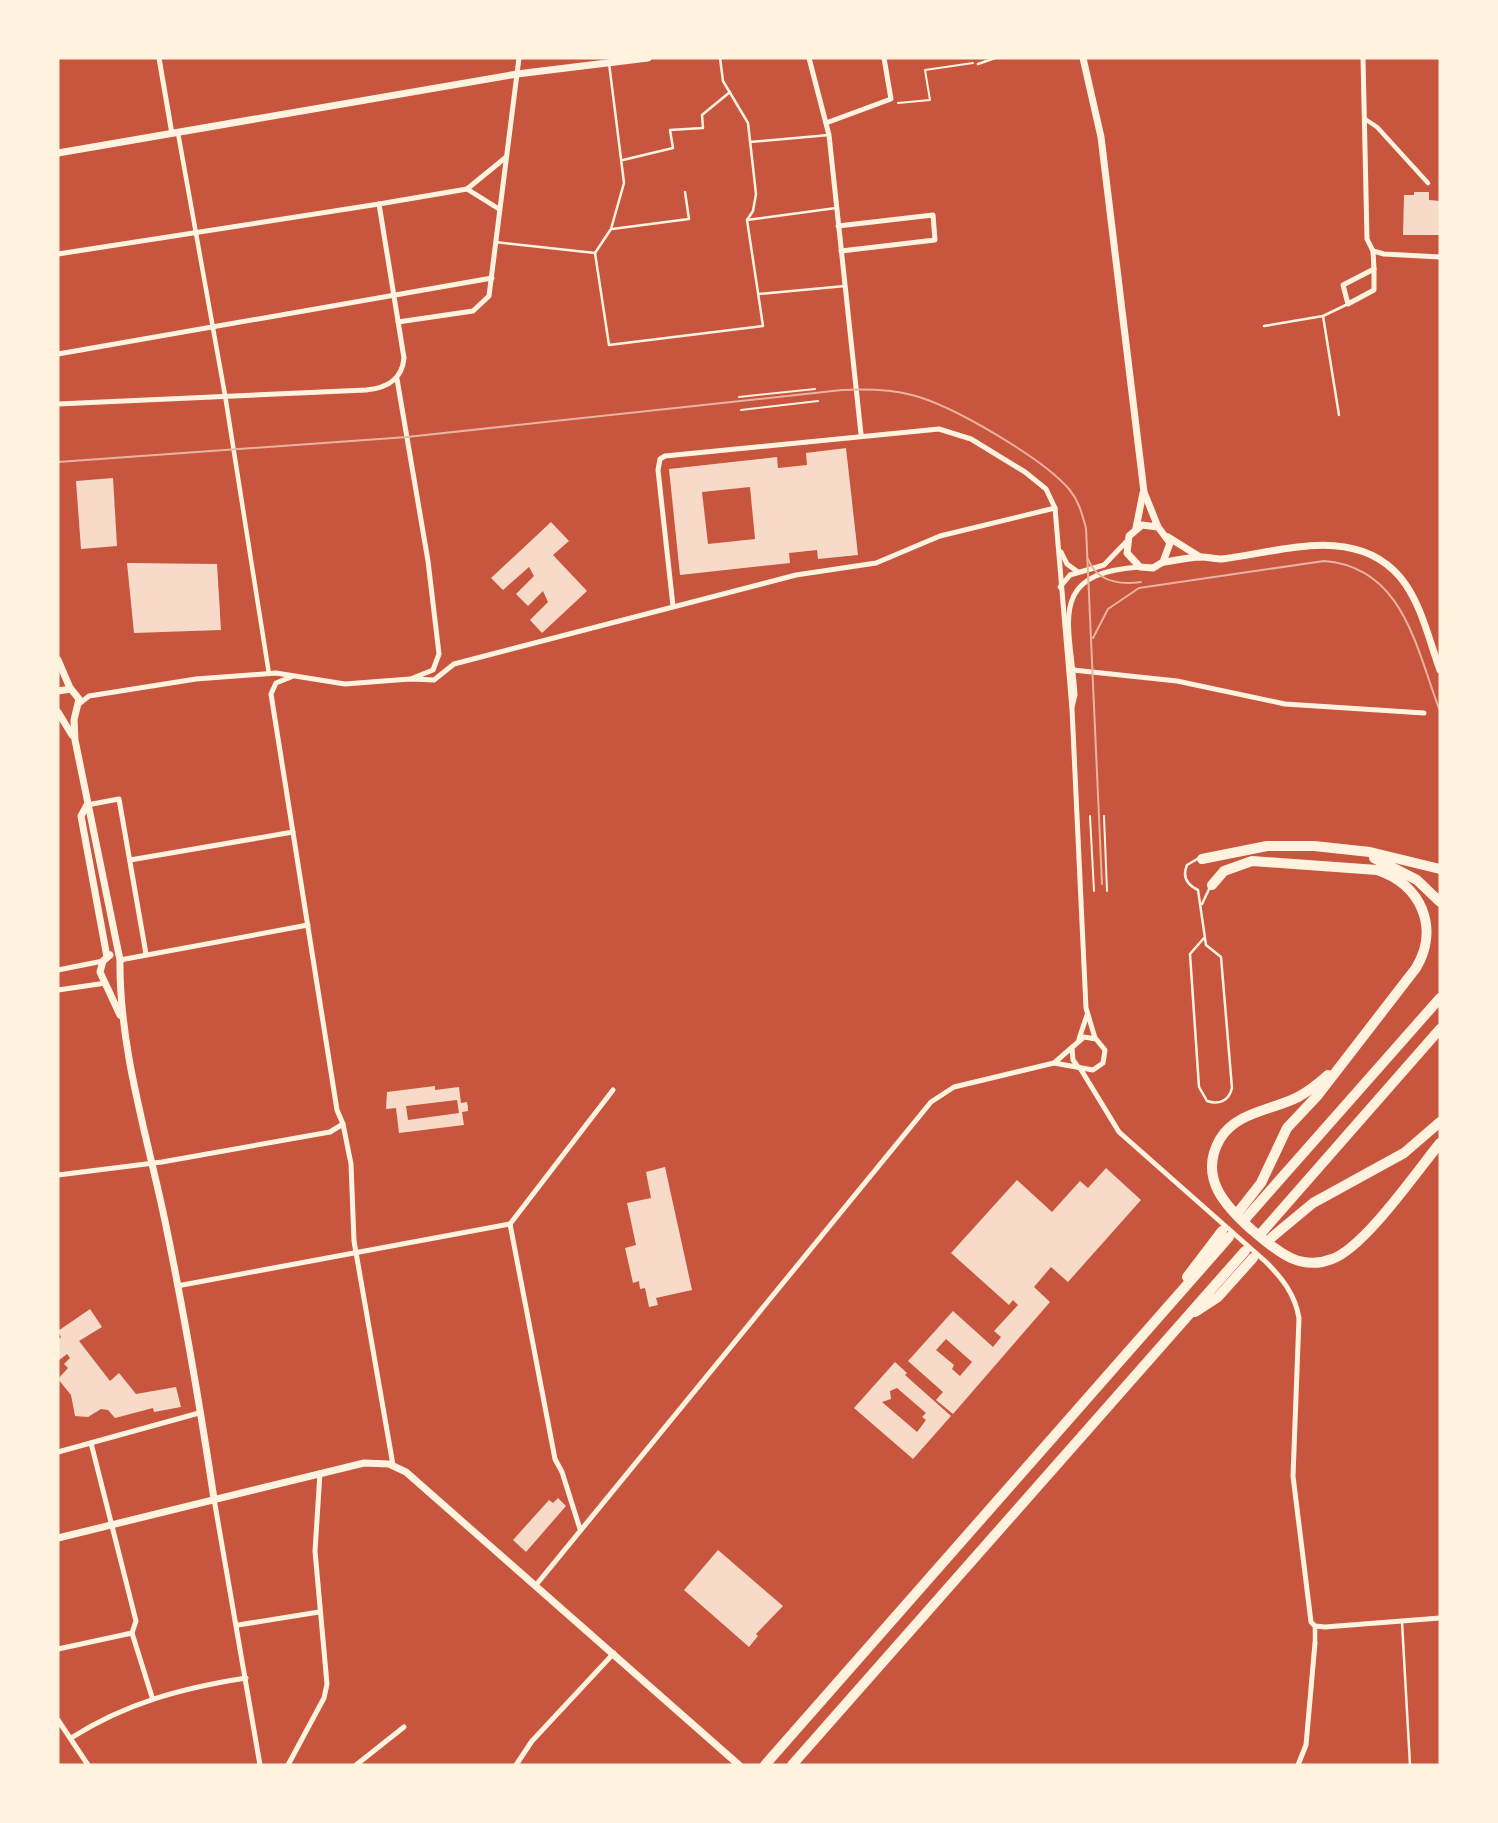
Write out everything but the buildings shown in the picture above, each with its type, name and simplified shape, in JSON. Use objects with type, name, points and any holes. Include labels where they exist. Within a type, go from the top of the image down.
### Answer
[{"type":"highway","points":[[1202,859],[1266,846],[1314,846],[1370,852],[1440,869]]},
{"type":"highway","points":[[1314,846],[1370,857],[1417,880],[1440,901]]},
{"type":"highway","points":[[1210,886],[1224,871],[1252,861],[1355,867],[1391,875],[1419,900],[1428,929],[1421,961],[1318,1095],[1281,1136],[1261,1183],[1238,1212]]},
{"type":"highway","points":[[1238,1212],[1440,998]]},
{"type":"highway","points":[[1440,1030],[1267,1235],[1313,1203],[1404,1153],[1440,1122]]},
{"type":"highway","points":[[1341,1062],[1307,1092],[1238,1122],[1220,1139],[1214,1156],[1212,1176],[1219,1195],[1276,1250],[1292,1259],[1307,1263],[1325,1262],[1343,1254],[1359,1240],[1440,1143]]},
{"type":"highway","points":[[765,1765],[1170,1304],[1225,1234]]},
{"type":"highway","points":[[792,1765],[1186,1318],[1249,1255]]},
{"type":"street","points":[[159,58],[196,231],[269,674]]},
{"type":"street","points":[[398,322],[476,310],[489,296],[519,58]]},
{"type":"street","points":[[58,153],[517,74],[648,58]]},
{"type":"street","points":[[809,58],[829,135],[861,434]]},
{"type":"street","points":[[826,122],[891,99],[884,58]]},
{"type":"street","points":[[1083,58],[1101,137],[1144,492],[1158,527],[1168,537],[1200,557]]},
{"type":"street","points":[[1363,58],[1367,239],[1373,251],[1374,269],[1374,290],[1348,304],[1343,285],[1374,269]]},
{"type":"street","points":[[1365,120],[1377,127],[1429,183]]},
{"type":"street","points":[[58,254],[467,189],[505,158]]},
{"type":"street","points":[[467,189],[499,209]]},
{"type":"street","points":[[379,204],[404,358],[397,379],[428,561],[439,654],[437,665],[430,672],[410,679]]},
{"type":"street","points":[[838,226],[933,215],[935,240],[841,251]]},
{"type":"street","points":[[1373,251],[1440,257]]},
{"type":"street","points":[[58,354],[492,278]]},
{"type":"street","points":[[58,404],[371,389],[397,379]]},
{"type":"street","points":[[536,1585],[931,1102],[954,1087],[1054,1063],[1091,1071],[1103,1063],[1104,1049],[1095,1038],[1087,1015],[1072,709],[1055,508],[1048,492],[1039,483],[960,433],[934,428],[861,434],[660,459],[659,482],[673,606]]},
{"type":"street","points":[[1060,589],[1063,579],[1101,566],[1127,541],[1136,528],[1144,492]]},
{"type":"street","points":[[58,712],[68,714],[89,696],[179,681],[269,674],[345,684],[410,679],[436,680],[452,665],[796,575],[876,563],[940,536],[1055,508]]},
{"type":"street","points":[[1136,528],[1146,524],[1158,527]]},
{"type":"street","points":[[1163,562],[1170,552],[1168,537]]},
{"type":"street","points":[[1127,541],[1129,557],[1140,566]]},
{"type":"street","points":[[1072,709],[1073,670],[1068,612],[1075,591],[1087,579],[1111,569],[1140,566],[1153,568],[1163,562],[1200,557],[1217,559],[1330,545],[1369,553],[1393,570],[1409,590],[1440,670]]},
{"type":"street","points":[[1059,547],[1067,564],[1078,572]]},
{"type":"street","points":[[58,660],[71,689],[78,696],[75,740],[119,958],[117,976],[123,1022],[177,1286],[238,1625],[260,1765]]},
{"type":"street","points":[[1073,670],[1177,681],[1284,704],[1424,713]]},
{"type":"street","points":[[291,677],[276,683],[271,694],[337,1110],[343,1124],[351,1164],[354,1241],[393,1465]]},
{"type":"street","points":[[58,691],[71,689]]},
{"type":"street","points":[[58,712],[75,740]]},
{"type":"street","points":[[87,805],[119,799],[146,954]]},
{"type":"street","points":[[87,805],[81,816],[105,959],[100,972],[123,1022]]},
{"type":"street","points":[[130,860],[293,832]]},
{"type":"street","points":[[58,970],[105,959],[308,925]]},
{"type":"street","points":[[58,990],[113,982],[117,976]]},
{"type":"street","points":[[1087,1015],[1071,1055],[1114,1126],[1266,1262],[1287,1286],[1298,1313],[1295,1502],[1308,1617],[1315,1626],[1307,1738],[1298,1765]]},
{"type":"street","points":[[1054,1063],[1077,1042],[1095,1038]]},
{"type":"street","points":[[177,1286],[510,1224],[612,1090]]},
{"type":"street","points":[[58,1175],[151,1163],[330,1132],[343,1124]]},
{"type":"street","points":[[510,1224],[555,1459],[562,1472],[580,1529]]},
{"type":"street","points":[[58,1452],[199,1413]]},
{"type":"street","points":[[91,1443],[136,1621],[132,1633],[152,1697]]},
{"type":"street","points":[[58,1538],[364,1463],[393,1465],[406,1472],[739,1765]]},
{"type":"street","points":[[288,1765],[326,1691],[327,1661],[318,1612],[315,1551],[320,1473]]},
{"type":"street","points":[[238,1625],[318,1612]]},
{"type":"street","points":[[1315,1626],[1440,1618]]},
{"type":"street","points":[[58,1649],[132,1633]]},
{"type":"street","points":[[516,1765],[537,1735],[614,1653]]},
{"type":"street","points":[[71,1738],[106,1716],[152,1697],[246,1678]]},
{"type":"street","points":[[58,1720],[88,1765]]},
{"type":"street","points":[[356,1765],[404,1727]]},
{"type":"lane","points":[[609,63],[624,183],[611,229],[595,253],[609,345],[763,326],[747,220],[753,211],[756,194],[746,117],[723,81],[720,58]]},
{"type":"lane","points":[[978,64],[995,58]]},
{"type":"lane","points":[[622,160],[673,148],[670,130],[703,128],[702,116],[730,92]]},
{"type":"lane","points":[[750,142],[829,135]]},
{"type":"lane","points":[[611,229],[689,219],[685,192]]},
{"type":"lane","points":[[747,220],[836,208]]},
{"type":"lane","points":[[495,242],[595,253]]},
{"type":"lane","points":[[759,294],[845,286]]},
{"type":"lane","points":[[1264,326],[1323,316],[1348,304]]},
{"type":"lane","points":[[1323,316],[1339,415]]},
{"type":"lane","points":[[1202,859],[1190,862],[1185,873],[1188,884],[1198,890],[1202,904],[1204,937],[1209,951],[1222,957],[1232,1088],[1225,1100],[1212,1103],[1203,1097],[1199,1087],[1190,954],[1204,937]]},
{"type":"lane","points":[[1202,904],[1210,886]]},
{"type":"lane","points":[[1402,1621],[1410,1765]]},
{"type":"path","points":[[891,99],[892,104],[930,100],[925,70],[978,64]]},
{"type":"path","points":[[740,397],[815,389]]},
{"type":"path","points":[[741,411],[818,401]]},
{"type":"path","points":[[1090,816],[1094,891]]},
{"type":"path","points":[[1104,816],[1107,891]]},
{"type":"tram line","points":[[58,462],[407,437],[842,390],[895,392],[929,401],[972,421],[1018,448],[1056,476],[1069,489],[1080,508],[1086,528],[1102,884]]},
{"type":"tram line","points":[[1088,559],[1103,577],[1117,582],[1141,582]]},
{"type":"tram line","points":[[1093,638],[1108,609],[1139,588],[1324,561],[1351,567],[1372,578],[1390,595],[1414,638],[1440,711]]}]
